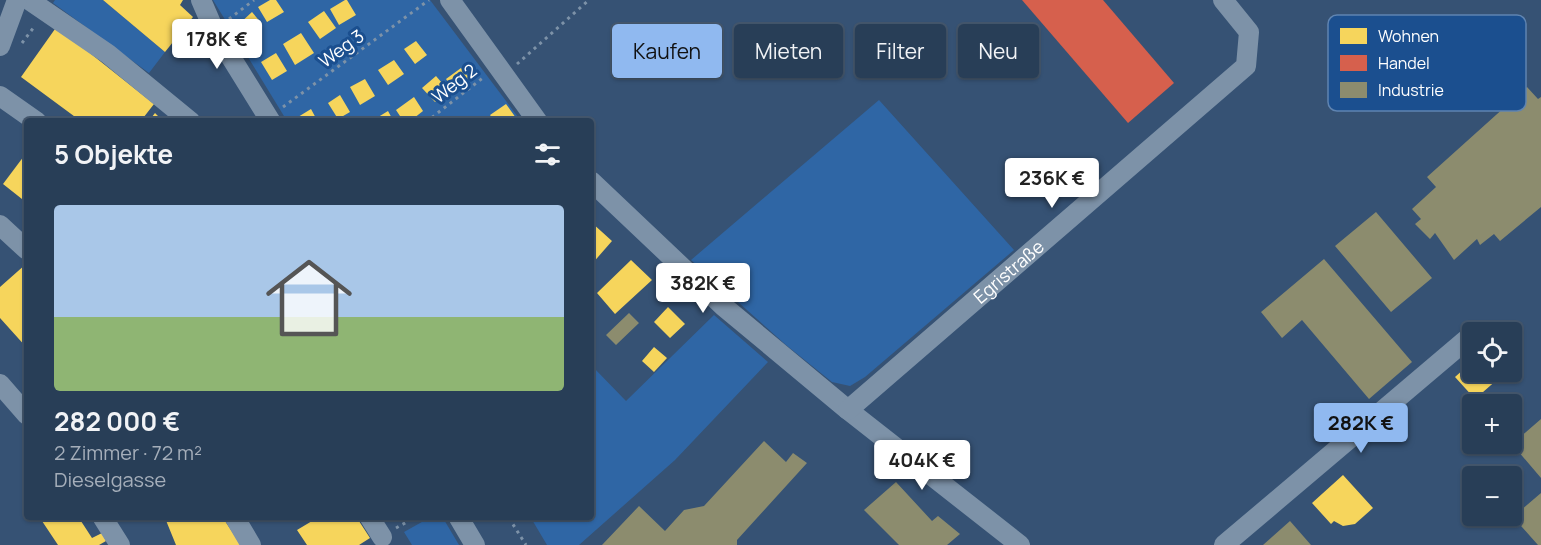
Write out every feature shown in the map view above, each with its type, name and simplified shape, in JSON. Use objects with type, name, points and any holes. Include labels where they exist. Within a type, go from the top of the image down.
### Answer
[{"type":"street","points":[[0,46],[17,0]]},
{"type":"street","points":[[29,0],[108,54],[186,118]]},
{"type":"street","points":[[201,0],[214,30],[269,118]]},
{"type":"street","points":[[450,0],[535,118]]},
{"type":"street","name":"Egristraße","points":[[848,410],[1246,66],[1249,32],[1223,0]]},
{"type":"street","points":[[0,96],[31,118]]},
{"type":"street","points":[[594,184],[723,306],[848,410],[1020,545]]},
{"type":"street","points":[[0,225],[24,247]]},
{"type":"street","points":[[1224,545],[1462,343]]},
{"type":"street","points":[[0,384],[24,412]]},
{"type":"street","points":[[104,520],[120,545]]},
{"type":"street","points":[[236,520],[251,545]]},
{"type":"street","points":[[371,520],[382,537]]},
{"type":"street","points":[[460,520],[475,545]]},
{"type":"path","points":[[214,30],[254,0]]},
{"type":"path","name":"Weg 3","points":[[273,118],[429,0]]},
{"type":"path","name":"Weg 2","points":[[432,118],[501,71],[589,0]]},
{"type":"path","points":[[510,520],[526,545]]},
{"type":"shaded area","points":[[55,0],[103,0],[165,52],[149,73],[53,3]]},
{"type":"shaded area","points":[[213,0],[430,0],[519,118],[285,118]]},
{"type":"shaded area","points":[[879,100],[1014,250],[865,377],[850,386],[832,382],[786,345],[691,260]]},
{"type":"shaded area","points":[[714,315],[768,362],[675,460],[579,545],[547,545],[532,520],[594,520],[594,368],[626,401]]},
{"type":"shaded area","points":[[425,520],[444,520],[459,545],[412,545],[404,532]]},
{"type":"building: Wohnen","points":[[103,0],[183,0],[180,5],[193,17],[165,52]]},
{"type":"building: Wohnen","points":[[270,0],[276,0],[284,12],[267,22],[258,7]]},
{"type":"building: Wohnen","points":[[345,0],[356,15],[339,25],[330,9]]},
{"type":"building: Wohnen","points":[[324,11],[336,28],[320,39],[308,22]]},
{"type":"building: Wohnen","points":[[252,12],[262,24],[249,35],[239,24]]},
{"type":"building: Wohnen","points":[[55,29],[81,46],[154,104],[143,118],[77,118],[21,77]]},
{"type":"building: Wohnen","points":[[301,33],[314,53],[295,65],[283,44]]},
{"type":"building: Wohnen","points":[[416,41],[427,55],[415,64],[404,49]]},
{"type":"building: Wohnen","points":[[276,53],[287,71],[272,80],[261,62]]},
{"type":"building: Wohnen","points":[[394,60],[404,74],[388,85],[378,70]]},
{"type":"building: Wohnen","points":[[461,68],[470,79],[454,91],[446,79]]},
{"type":"building: Wohnen","points":[[436,76],[448,90],[435,102],[422,88]]},
{"type":"building: Wohnen","points":[[365,79],[375,96],[360,105],[350,87]]},
{"type":"building: Wohnen","points":[[340,95],[350,112],[337,118],[328,103]]},
{"type":"building: Wohnen","points":[[414,97],[423,111],[414,118],[401,118],[396,110]]},
{"type":"building: Wohnen","points":[[506,104],[516,118],[492,118],[490,115]]},
{"type":"building: Wohnen","points":[[311,109],[316,118],[299,118]]},
{"type":"building: Wohnen","points":[[388,111],[392,118],[377,118]]},
{"type":"building: Wohnen","points":[[24,156],[24,201],[3,184]]},
{"type":"building: Wohnen","points":[[594,225],[612,241],[594,262]]},
{"type":"building: Wohnen","points":[[631,260],[652,280],[615,314],[597,293]]},
{"type":"building: Wohnen","points":[[24,266],[24,345],[0,318],[0,287]]},
{"type":"building: Wohnen","points":[[668,307],[685,324],[670,338],[654,322]]},
{"type":"building: Wohnen","points":[[654,347],[667,358],[654,372],[642,361]]},
{"type":"building: Wohnen","points":[[1462,371],[1462,382],[1495,382],[1481,394],[1470,394],[1455,377]]},
{"type":"building: Wohnen","points":[[1343,475],[1373,508],[1355,524],[1343,526],[1334,521],[1331,524],[1312,503]]},
{"type":"building: Wohnen","points":[[41,520],[80,520],[92,538],[102,533],[106,541],[99,545],[58,545]]},
{"type":"building: Wohnen","points":[[166,520],[224,520],[241,545],[176,545]]},
{"type":"building: Wohnen","points":[[314,520],[358,520],[370,538],[359,545],[307,545],[297,530]]},
{"type":"building: Handel","points":[[1022,0],[1103,0],[1174,83],[1128,123]]},
{"type":"building: Industrie","points":[[1526,88],[1538,99],[1541,97],[1541,207],[1500,241],[1494,234],[1480,245],[1477,239],[1454,260],[1435,233],[1430,239],[1415,224],[1421,219],[1412,209],[1436,187],[1427,177],[1500,111],[1526,111]]},
{"type":"building: Industrie","points":[[1376,212],[1432,278],[1391,312],[1335,246]]},
{"type":"building: Industrie","points":[[1324,259],[1412,362],[1369,399],[1302,320],[1282,338],[1261,312]]},
{"type":"building: Industrie","points":[[629,313],[639,323],[616,345],[606,335]]},
{"type":"building: Industrie","points":[[1541,419],[1541,478],[1521,454],[1522,435]]},
{"type":"building: Industrie","points":[[764,441],[786,462],[793,453],[807,463],[737,540],[737,545],[602,545],[639,506],[665,531],[684,510],[704,506]]},
{"type":"building: Industrie","points":[[896,482],[932,521],[938,516],[960,534],[947,545],[899,545],[864,510]]},
{"type":"building: Industrie","points":[[1541,493],[1541,545],[1538,545],[1521,526],[1522,509]]},
{"type":"building: Industrie","points":[[1290,521],[1311,545],[1263,545]]}]
